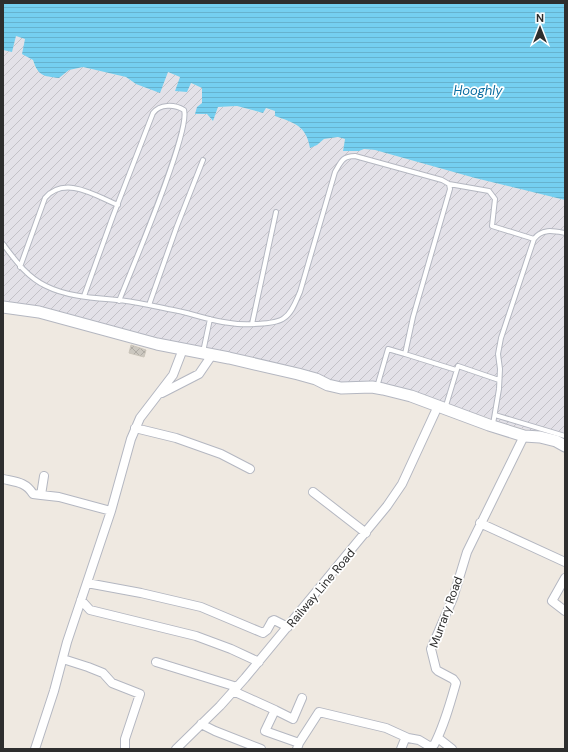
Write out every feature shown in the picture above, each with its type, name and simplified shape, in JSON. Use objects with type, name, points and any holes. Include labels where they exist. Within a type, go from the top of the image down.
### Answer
[{"type":"street","points":[[3,307],[39,312],[157,344],[298,374],[341,388],[377,388],[411,396],[441,408],[494,420],[524,436],[540,437],[565,442]]},
{"type":"street","points":[[35,749],[81,600],[111,511],[135,428],[145,411],[173,375],[183,349]]},
{"type":"street","points":[[157,396],[199,374],[208,354]]},
{"type":"street","name":"Railway Line Road","points":[[176,749],[235,689],[259,662],[366,533],[398,490],[441,408]]},
{"type":"street","points":[[135,428],[176,438],[213,451],[250,469]]},
{"type":"street","name":"Murrary Road","points":[[438,738],[456,683],[454,679],[436,669],[431,649],[453,598],[467,552],[524,436]]},
{"type":"street","points":[[42,495],[44,476]]},
{"type":"street","points":[[3,479],[29,487],[33,494],[59,497],[111,511]]},
{"type":"street","points":[[313,492],[366,533]]},
{"type":"street","points":[[480,523],[565,562]]},
{"type":"street","points":[[565,578],[552,601],[565,611]]},
{"type":"street","points":[[87,583],[201,607],[263,633],[274,620],[288,627]]},
{"type":"street","points":[[81,600],[90,610],[196,636],[231,649],[259,662]]},
{"type":"street","points":[[63,659],[88,666],[103,673],[112,683],[140,694],[125,739],[125,749]]},
{"type":"street","points":[[156,662],[235,689],[293,719],[302,698]]},
{"type":"street","points":[[275,710],[265,731],[298,746],[318,712],[386,728],[408,738],[419,740],[429,746],[434,745],[438,738],[452,749]]},
{"type":"street","points":[[201,724],[261,749]]},
{"type":"street","points":[[401,749],[405,740],[408,738]]},
{"type":"lane","points":[[84,296],[153,113],[156,109],[162,106],[181,108],[184,110],[185,118],[178,148],[155,212],[119,301]]},
{"type":"lane","points":[[3,244],[20,267],[29,276],[46,286],[68,294],[149,305],[230,323],[252,324],[284,319],[295,305],[300,292],[335,172],[344,158],[348,156],[355,156],[442,180],[448,184],[489,191],[496,199],[492,226],[534,239]]},
{"type":"lane","points":[[149,305],[177,226],[203,160]]},
{"type":"lane","points":[[405,354],[413,317],[450,189],[448,184]]},
{"type":"lane","points":[[20,267],[45,198],[49,193],[62,188],[81,189],[118,205]]},
{"type":"lane","points":[[252,324],[276,212]]},
{"type":"lane","points":[[565,233],[550,230],[537,235],[534,239],[501,338],[498,354],[499,380],[494,420],[565,442]]},
{"type":"lane","points":[[208,354],[210,319]]},
{"type":"lane","points":[[377,388],[388,350],[456,370]]},
{"type":"lane","points":[[441,408],[458,366],[499,380]]},
{"type":"shaded area","points":[[16,36],[25,39],[36,70],[59,78],[68,70],[83,67],[126,77],[136,84],[168,72],[180,77],[175,91],[190,83],[202,88],[202,103],[195,114],[207,114],[213,121],[218,107],[237,106],[262,113],[265,108],[275,111],[275,116],[293,123],[304,130],[309,140],[317,145],[324,139],[338,137],[345,139],[343,150],[375,150],[475,178],[565,200],[565,440],[507,424],[395,387],[338,383],[311,372],[131,333],[67,315],[10,302],[3,303],[3,50],[12,51]]},
{"type":"water","name":"Hooghly","points":[[3,3],[565,3],[565,200],[475,178],[375,150],[364,149],[359,151],[343,151],[345,139],[338,137],[324,139],[317,145],[310,148],[306,134],[298,126],[275,116],[275,111],[266,108],[263,113],[237,106],[218,107],[213,121],[207,114],[195,114],[197,107],[202,103],[202,88],[191,83],[187,92],[175,91],[180,77],[168,72],[160,93],[136,84],[126,77],[83,67],[69,70],[59,78],[45,76],[39,72],[33,60],[22,54],[25,39],[16,36],[12,52],[3,50]]},
{"type":"building","points":[[131,345],[146,350],[144,357],[129,353]]}]
